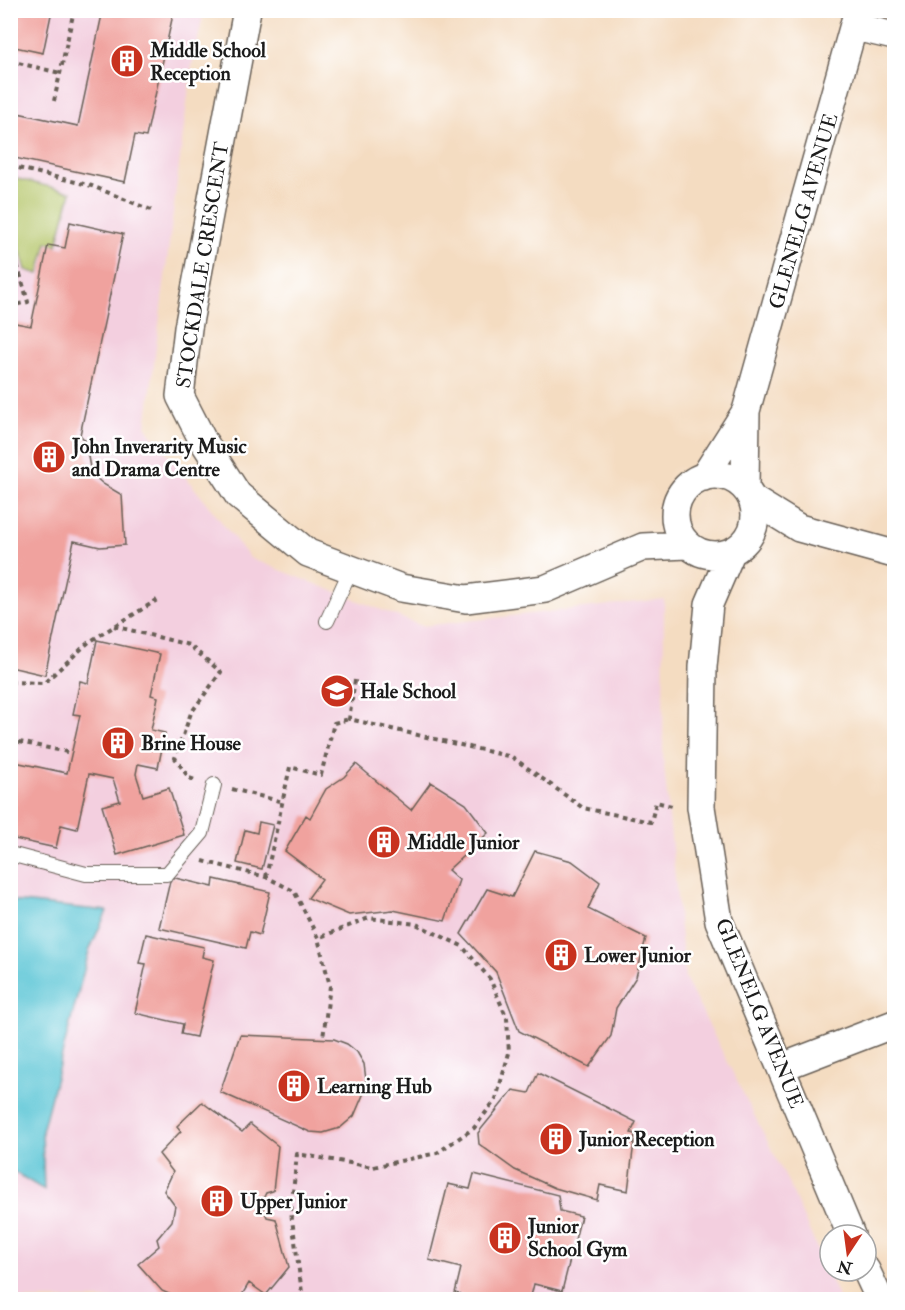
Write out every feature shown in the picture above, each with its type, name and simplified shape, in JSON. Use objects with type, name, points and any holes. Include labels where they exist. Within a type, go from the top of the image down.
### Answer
[{"type":"street","name":"STOCKDALE CRESCENT","points":[[247,10],[188,328],[180,396],[202,439],[238,495],[308,553],[401,588],[466,599],[545,589],[643,547],[689,547]]},
{"type":"street","points":[[856,19],[894,36]]},
{"type":"street","name":"GLENELG AVENUE","points":[[709,604],[689,547],[678,532],[675,508],[682,491],[697,479],[704,477],[746,411],[856,19]]},
{"type":"street","name":"GLENELG AVENUE","points":[[746,411],[748,493],[756,518],[747,540],[731,553],[709,604],[703,667],[701,807],[719,921],[846,1223]]},
{"type":"street","points":[[704,477],[712,475],[729,477],[799,528],[894,554]]},
{"type":"street","name":"STOCKDALE CRESCENT","points":[[643,547],[675,508]]},
{"type":"street","points":[[751,533],[799,528]]},
{"type":"street","points":[[689,547],[715,556],[731,553]]},
{"type":"street","points":[[782,1067],[894,1024]]},
{"type":"street","points":[[872,1283],[880,1299]]},
{"type":"lane","points":[[327,621],[351,569]]},
{"type":"lane","points":[[10,854],[86,874],[167,874],[202,833],[214,785]]},
{"type":"path","points":[[54,101],[74,10]]},
{"type":"path","points":[[10,61],[60,73]]},
{"type":"path","points":[[10,166],[92,186],[151,210]]},
{"type":"path","points":[[10,239],[28,302],[10,306]]},
{"type":"path","points":[[10,682],[44,683],[88,642],[157,600]]},
{"type":"path","points":[[114,626],[189,645],[220,672],[191,713],[175,758],[189,778],[283,802]]},
{"type":"path","points":[[349,719],[355,680]]},
{"type":"path","points":[[266,877],[290,766],[321,775],[334,723],[349,719],[512,757],[583,808],[651,822],[656,802],[680,808]]},
{"type":"path","points":[[10,740],[72,753]]},
{"type":"path","points":[[182,856],[266,877],[294,891],[318,938],[330,986],[323,1038]]},
{"type":"path","points":[[303,1299],[291,1212],[297,1154],[373,1167],[437,1153],[474,1128],[496,1099],[509,1053],[507,1018],[490,979],[462,946],[416,924],[369,918],[318,938]]},
{"type":"shaded area","name":"Hale School","points":[[10,11],[204,11],[191,71],[146,427],[250,558],[422,626],[664,599],[663,756],[685,978],[788,1182],[818,1251],[818,1283],[832,1283],[839,1299],[11,1299]]},
{"type":"green space","points":[[14,178],[71,192],[57,245],[47,242],[39,274],[26,270],[16,236],[11,202]]},
{"type":"water","points":[[11,901],[107,911],[89,951],[42,1131],[44,1190],[11,1170]]},
{"type":"building","points":[[10,10],[52,10],[43,53],[10,46]]},
{"type":"building","name":"Middle School Reception","points":[[103,10],[174,10],[146,137],[135,135],[125,182],[10,157],[10,124],[13,112],[78,126]]},
{"type":"building","name":"John Inverarity Music and Drama Centre","points":[[70,222],[123,234],[80,435],[85,440],[91,473],[103,484],[122,495],[125,545],[100,547],[74,541],[45,675],[10,667],[10,322],[31,326],[48,245],[65,248]]},
{"type":"building","name":"Brine House","points":[[97,640],[160,654],[151,695],[158,697],[151,730],[165,733],[158,768],[138,764],[136,774],[143,796],[169,788],[184,835],[117,855],[102,806],[120,801],[113,779],[89,774],[77,829],[61,825],[56,848],[10,838],[14,811],[10,811],[10,761],[67,773],[80,715],[73,714],[80,681],[88,683]]},
{"type":"building","name":"Middle Junior","points":[[356,764],[411,810],[431,782],[466,804],[488,833],[448,870],[459,880],[445,921],[393,910],[349,915],[308,898],[322,879],[285,851],[306,815],[310,818],[326,789],[344,777]]},
{"type":"building","points":[[259,822],[273,825],[262,869],[237,863],[245,830],[257,833]]},
{"type":"building","name":"Lower Junior","points":[[535,851],[572,861],[600,882],[588,909],[646,938],[636,977],[616,1008],[611,1036],[589,1067],[519,1031],[496,972],[461,934],[487,889],[512,897]]},
{"type":"building","points":[[171,877],[213,887],[214,879],[270,892],[260,935],[250,932],[246,948],[159,928]]},
{"type":"building","points":[[146,934],[204,947],[202,957],[214,960],[196,1037],[181,1034],[183,1024],[135,1013],[146,964],[139,963]]},
{"type":"building","name":"Learning Hub","points":[[240,1035],[334,1039],[347,1044],[357,1052],[364,1064],[366,1080],[363,1095],[354,1116],[340,1128],[323,1133],[310,1132],[220,1092]]},
{"type":"building","name":"Junior Reception","points":[[538,1073],[636,1122],[631,1133],[635,1134],[628,1191],[600,1185],[597,1200],[555,1188],[515,1170],[479,1144],[478,1133],[513,1090],[529,1093]]},
{"type":"building","name":"Upper Junior","points":[[202,1102],[242,1132],[250,1124],[278,1146],[273,1191],[266,1193],[261,1203],[267,1217],[276,1219],[289,1267],[266,1295],[249,1283],[239,1300],[182,1300],[162,1291],[138,1264],[159,1246],[157,1239],[172,1221],[175,1206],[164,1191],[173,1172],[159,1154],[181,1131],[177,1126]]},
{"type":"building","name":"Junior School Gym","points":[[474,1174],[558,1195],[560,1211],[581,1216],[562,1291],[534,1284],[530,1300],[482,1300],[455,1293],[461,1268],[429,1260],[448,1184],[470,1189]]},
{"type":"place","name":"Middle School Reception","points":[[127,61]]},
{"type":"place","name":"John Inverarity Music and Drama Centre","points":[[49,457]]},
{"type":"place","name":"Hale School","points":[[337,691]]},
{"type":"place","name":"Brine House","points":[[118,743]]},
{"type":"place","name":"Middle Junior","points":[[384,842]]},
{"type":"place","name":"Lower Junior","points":[[561,955]]},
{"type":"place","name":"Learning Hub","points":[[294,1086]]},
{"type":"place","name":"Junior Reception","points":[[556,1139]]},
{"type":"place","name":"Upper Junior","points":[[217,1201]]},
{"type":"place","name":"Junior School Gym","points":[[505,1238]]}]
